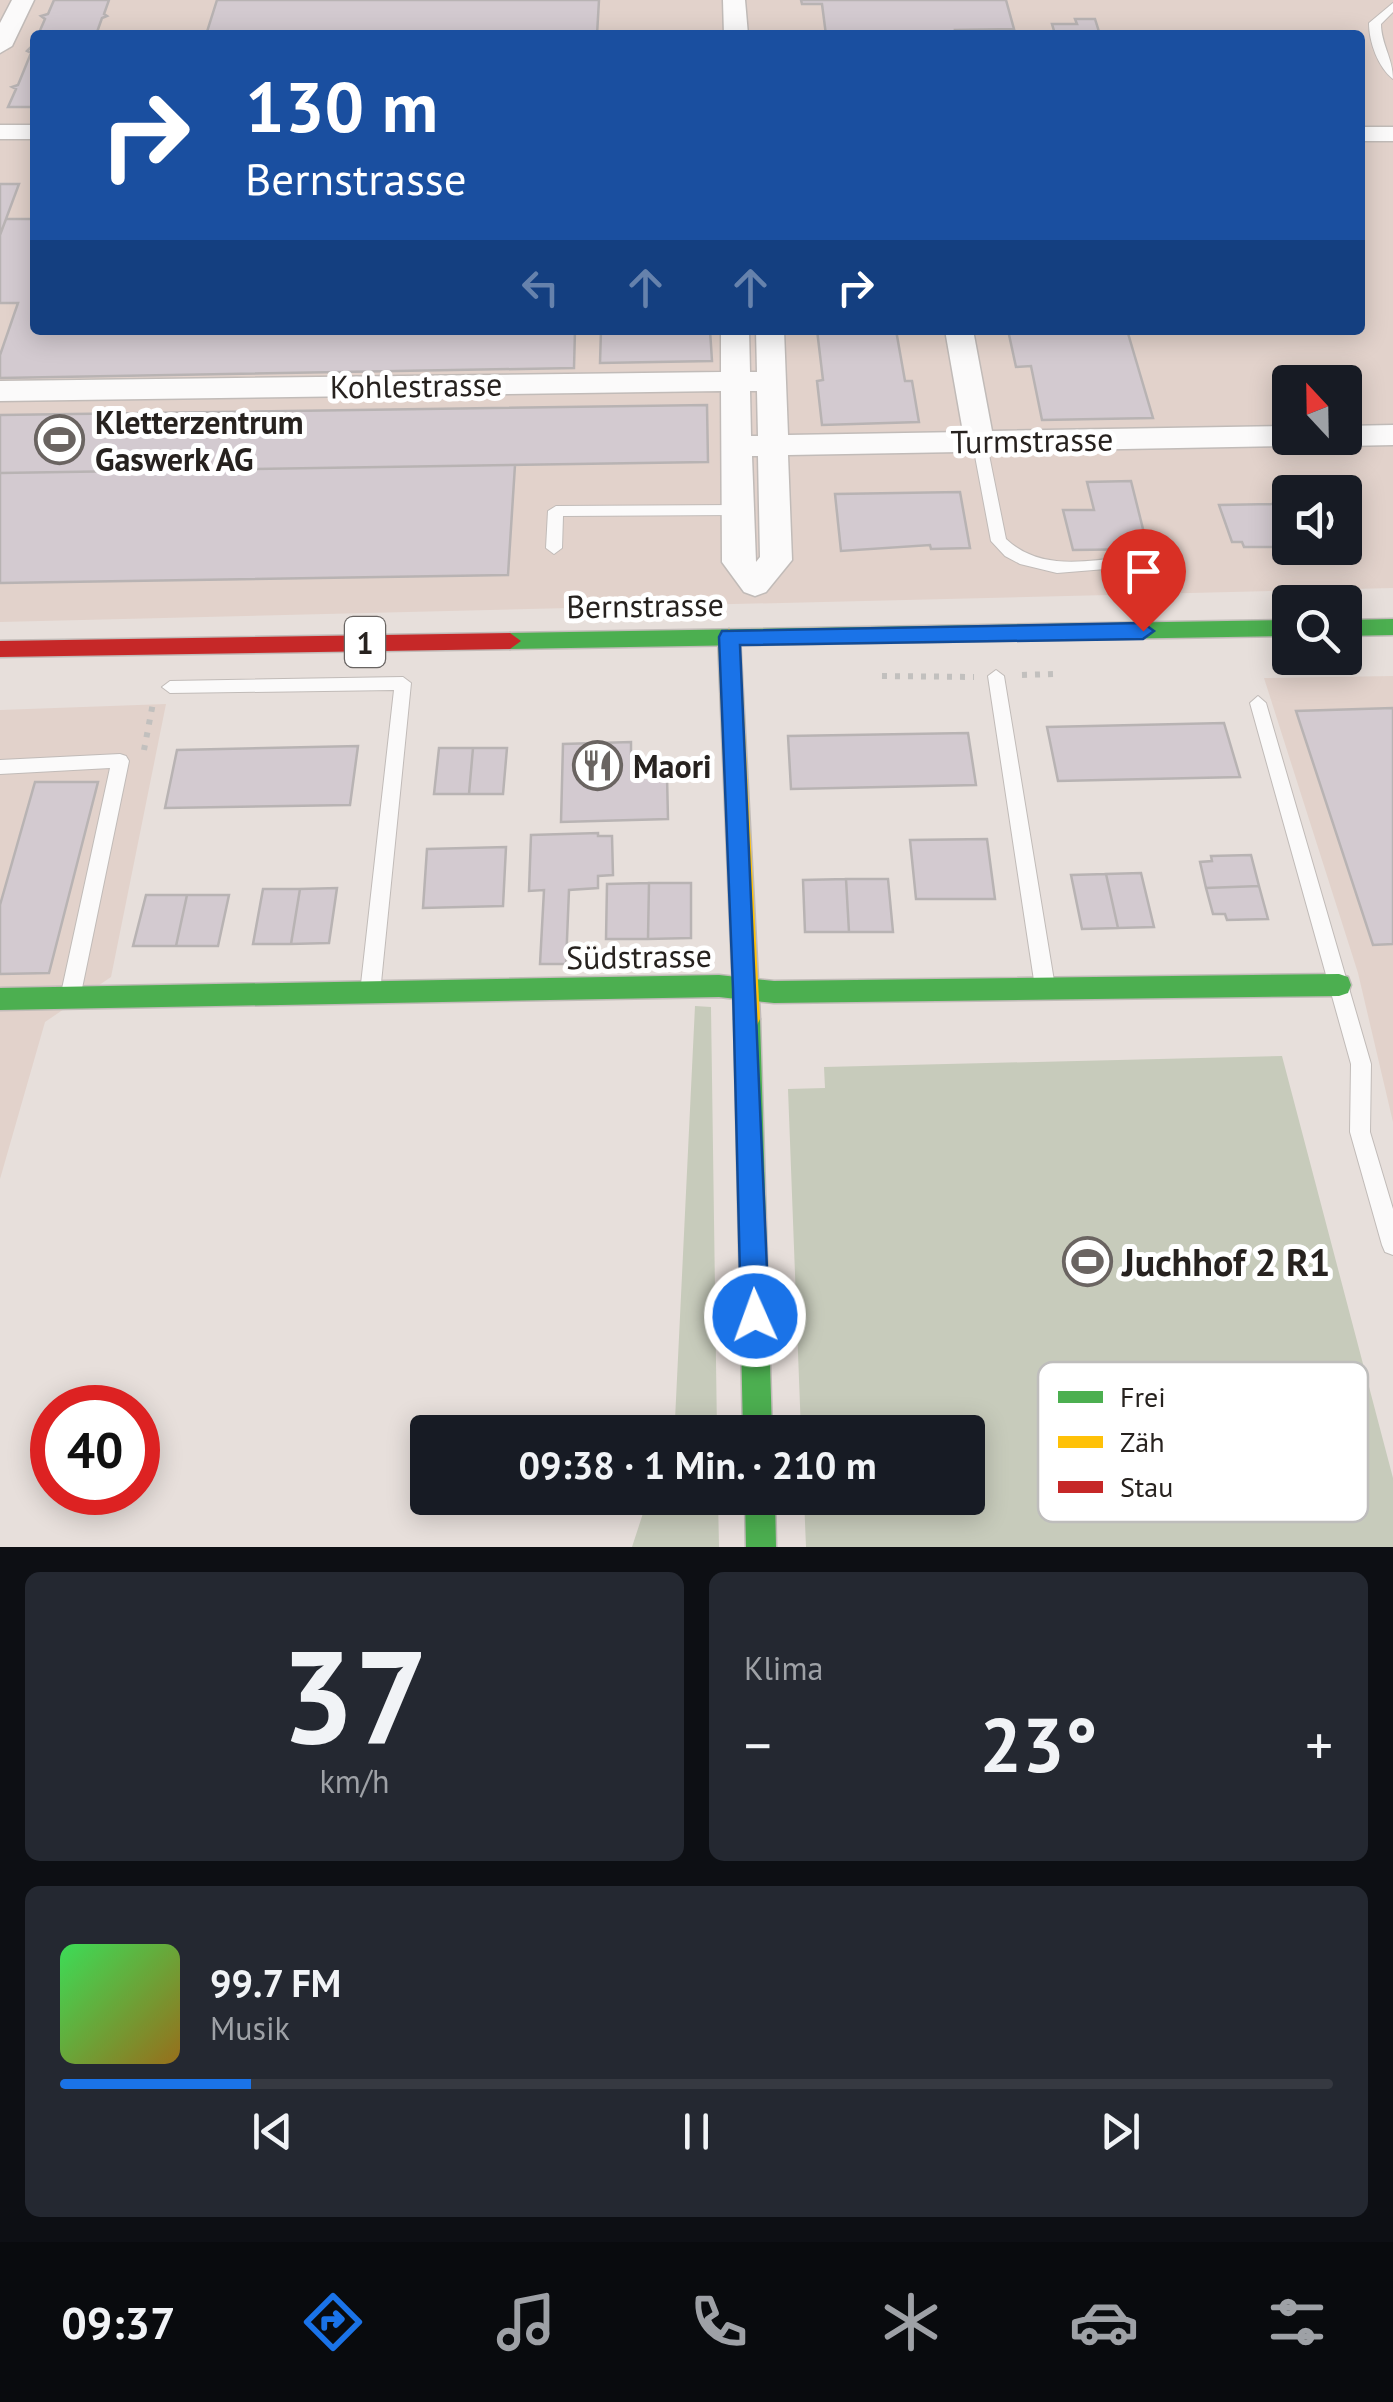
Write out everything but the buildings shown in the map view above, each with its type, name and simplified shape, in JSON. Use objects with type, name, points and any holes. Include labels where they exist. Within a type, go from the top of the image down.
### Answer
[{"type":"street","points":[[0,46],[22,0]]},
{"type":"street","points":[[734,0],[736,30]]},
{"type":"street","points":[[0,132],[30,132]]},
{"type":"street","points":[[1365,134],[1393,134]]},
{"type":"street","points":[[736,335],[738,562],[756,584],[776,560],[770,335]]},
{"type":"street","points":[[960,335],[980,440]]},
{"type":"street","name":"Kohlestrasse","points":[[0,391],[772,381]]},
{"type":"street","points":[[1362,436],[1393,435]]},
{"type":"street","name":"Turmstrasse","points":[[737,446],[1272,436]]},
{"type":"street","points":[[1362,628],[1393,627]]},
{"type":"street","name":"Bernstrasse","points":[[0,649],[1272,628]]},
{"type":"street","points":[[729,637],[746,989],[758,1415]]},
{"type":"street","name":"Südstrasse","points":[[0,1000],[719,986],[774,992],[1339,985]]},
{"type":"street","points":[[760,1515],[761,1547]]},
{"type":"lane","points":[[1393,6],[1375,23],[1375,39],[1393,75]]},
{"type":"lane","points":[[980,440],[1000,541],[1009,553],[1036,564],[1082,568],[1124,563]]},
{"type":"lane","points":[[554,548],[556,511],[737,510]]},
{"type":"lane","points":[[996,676],[1045,987]]},
{"type":"lane","points":[[163,687],[403,683],[370,993]]},
{"type":"lane","points":[[1258,703],[1361,1064],[1360,1132],[1393,1245]]},
{"type":"lane","points":[[0,767],[120,761],[70,998]]},
{"type":"path","points":[[120,761],[143,753],[163,687]]},
{"type":"shaded area","points":[[0,0],[1393,0],[1393,588],[1272,585],[1272,591],[0,622]]},
{"type":"shaded area","points":[[1393,676],[1393,1122],[1358,973],[1264,678]]},
{"type":"shaded area","points":[[166,704],[111,977],[45,1022],[0,1179],[0,710]]},
{"type":"green space","points":[[695,1006],[711,1007],[717,1415],[675,1415]]},
{"type":"green space","name":"Juchhof 2 R1","points":[[1282,1056],[1362,1362],[1038,1362],[1038,1522],[1368,1522],[1368,1383],[1393,1478],[1393,1547],[806,1547],[805,1515],[985,1515],[985,1415],[800,1415],[788,1089],[825,1088],[824,1067]]},
{"type":"green space","points":[[642,1515],[718,1515],[719,1547],[632,1547]]},
{"type":"traffic: fast","points":[[1362,628],[1393,627]]},
{"type":"traffic: fast","points":[[510,641],[1272,628]]},
{"type":"traffic: fast","points":[[0,999],[719,986],[774,992],[1339,985]]},
{"type":"traffic: fast","points":[[747,1019],[758,1415]]},
{"type":"traffic: fast","points":[[760,1515],[761,1547]]},
{"type":"traffic: slow","points":[[729,637],[747,1019]]},
{"type":"traffic: jam","points":[[0,649],[510,641]]},
{"type":"place","name":"Kletterzentrum Gaswerk AG","points":[[60,440]]},
{"type":"place","name":"Maori","points":[[598,766]]},
{"type":"place","name":"Juchhof 2 R1","points":[[1087,1261]]},
{"type":"route","points":[[755,1316],[746,989],[729,637],[1143,631]]}]
